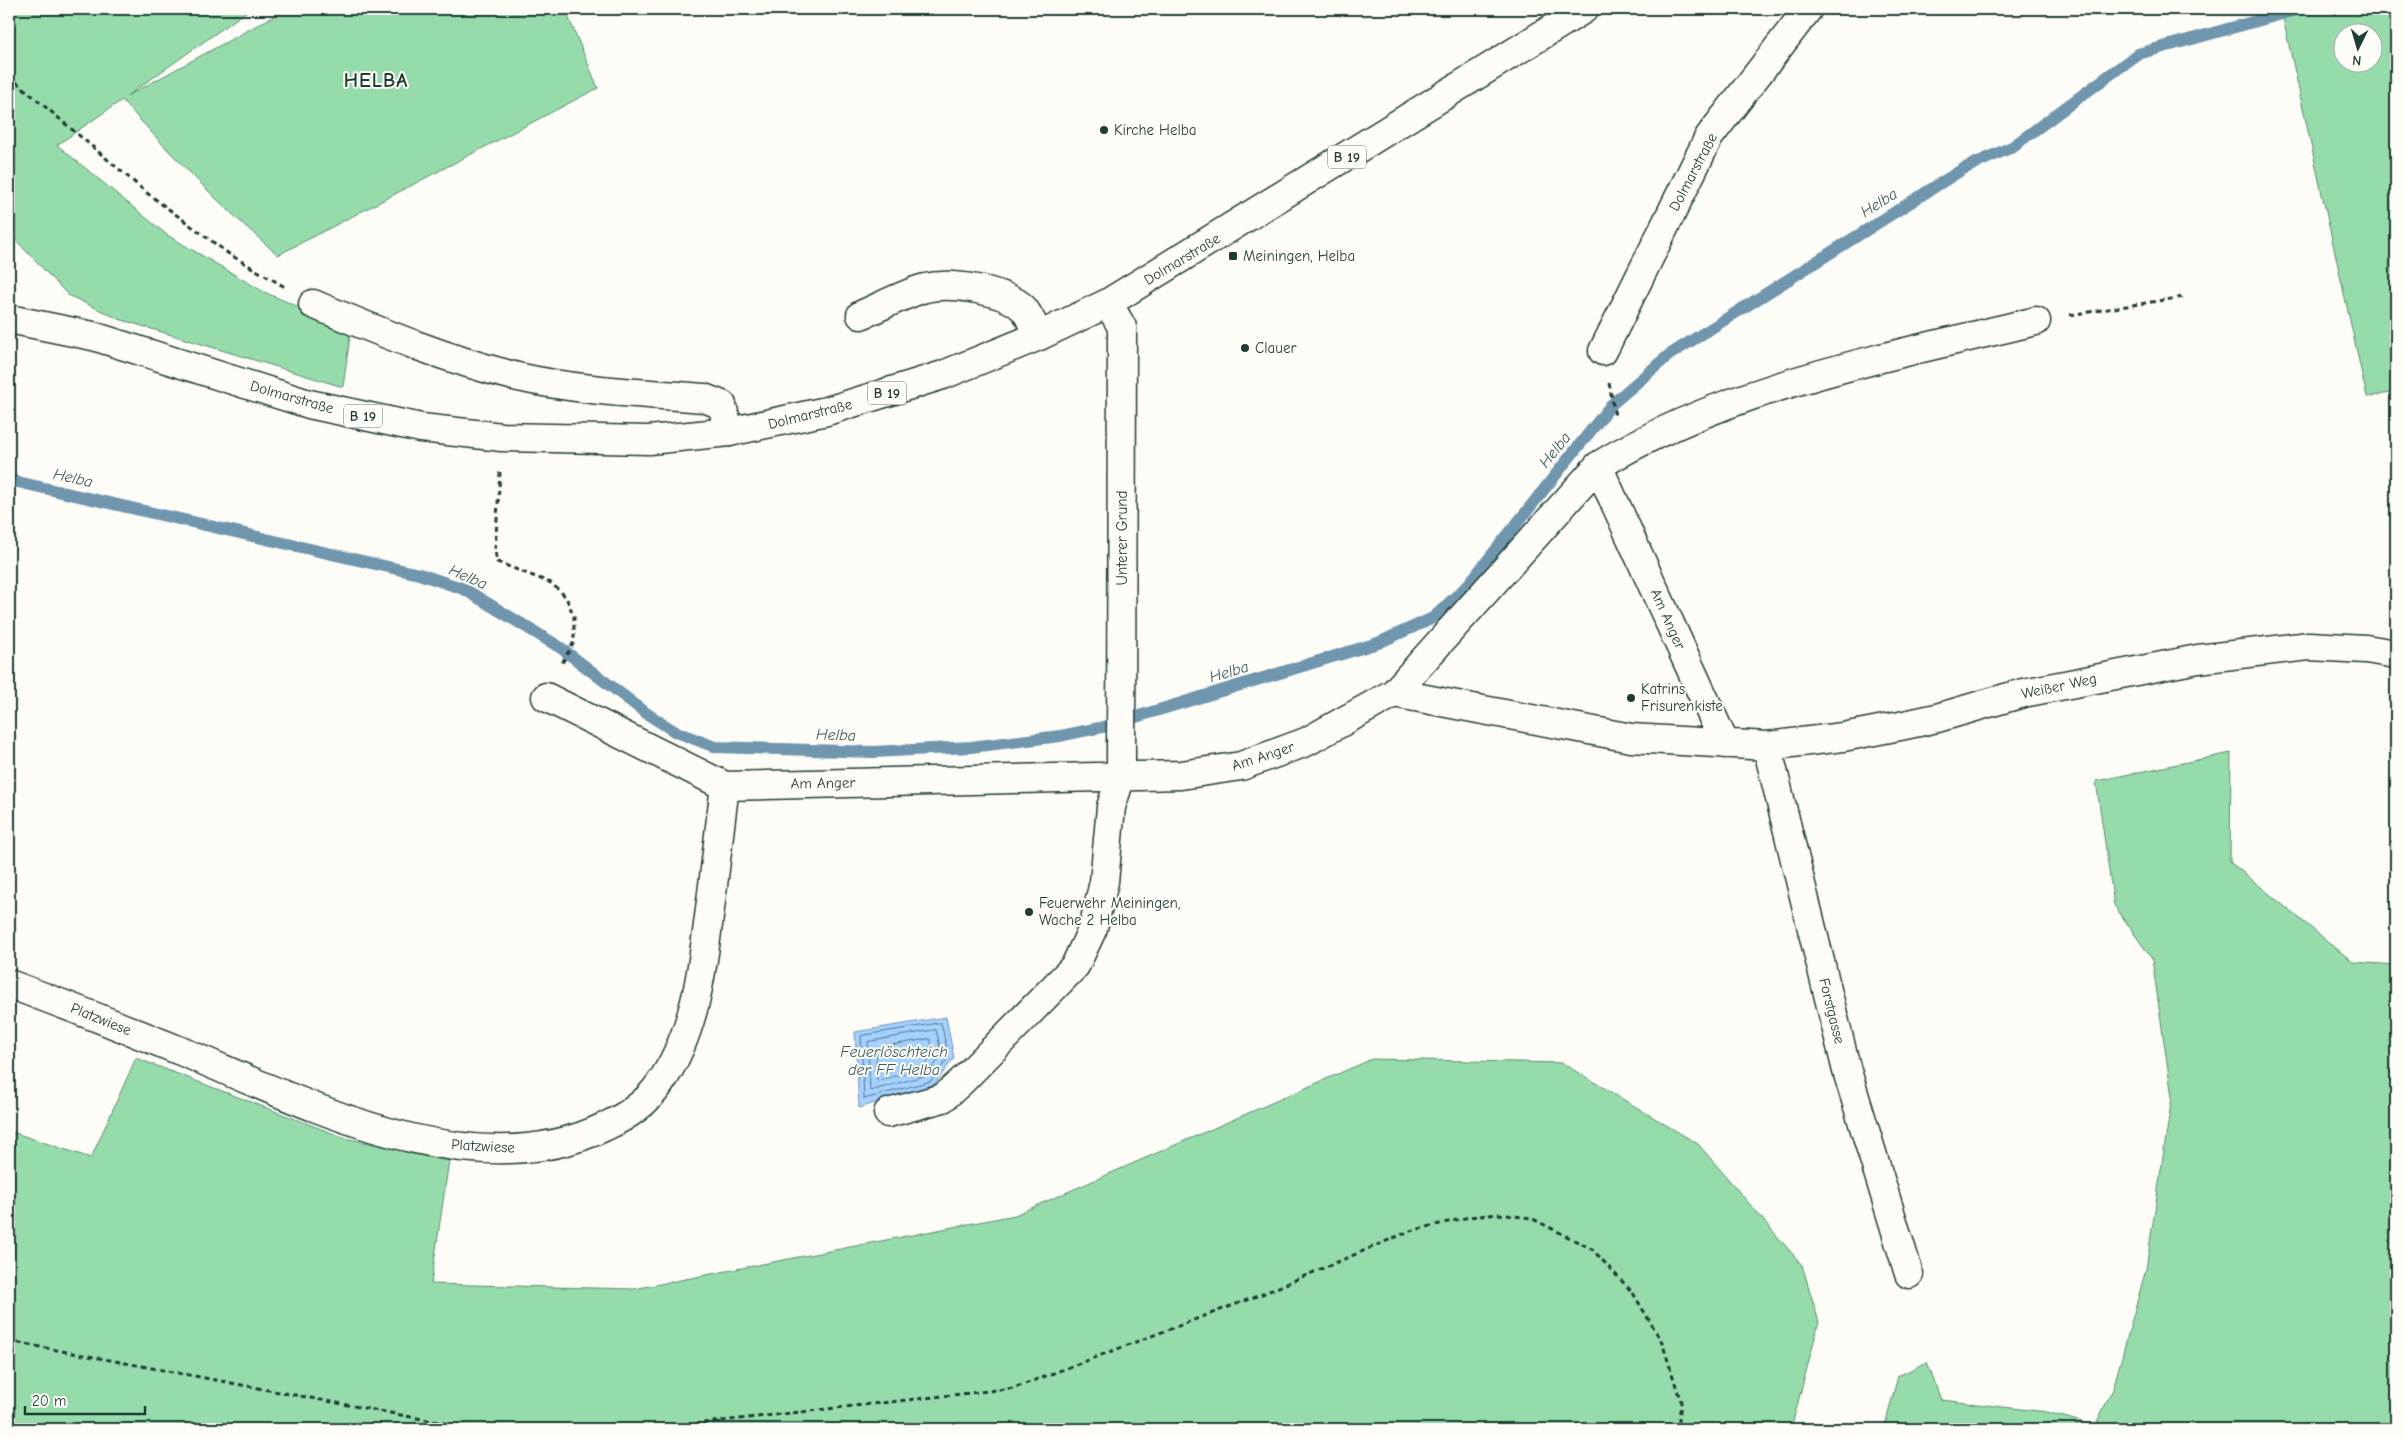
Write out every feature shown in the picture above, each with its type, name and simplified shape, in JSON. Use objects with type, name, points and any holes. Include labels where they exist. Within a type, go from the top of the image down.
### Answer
[{"type":"street","name":"Dolmarstraße","points":[[9,319],[92,336],[309,404],[421,428],[502,437],[648,440],[729,432],[777,424],[827,411],[943,375],[1039,336],[1108,303],[1584,9]]},
{"type":"street","name":"Dolmarstraße","points":[[1603,351],[1709,137],[1808,9]]},
{"type":"street","points":[[861,315],[925,288],[948,286],[999,294],[1010,299],[1024,310],[1039,336]]},
{"type":"street","name":"Unterer Grund","points":[[1108,303],[1122,327],[1120,776]]},
{"type":"street","points":[[313,304],[449,357],[518,377],[561,385],[704,398],[722,405],[729,432]]},
{"type":"street","points":[[1598,466],[1622,451],[1683,421],[1761,394],[1859,364],[2036,321]]},
{"type":"street","name":"Am Anger","points":[[546,697],[725,786],[1181,775],[1241,766],[1306,742],[1394,693],[1598,466],[1724,744]]},
{"type":"street","name":"Weißer Weg","points":[[1724,744],[1767,746],[1843,737],[1937,718],[2023,693],[2198,658],[2309,646],[2366,649],[2396,654]]},
{"type":"street","points":[[1394,693],[1505,716],[1631,738],[1724,744]]},
{"type":"street","name":"Forstgasse","points":[[1767,746],[1847,1071],[1909,1274]]},
{"type":"street","points":[[888,1113],[942,1098],[962,1081],[1075,966],[1093,928],[1104,882],[1111,807],[1120,776]]},
{"type":"street","name":"Platzwiese","points":[[9,984],[90,1014],[318,1107],[380,1129],[456,1146],[491,1149],[523,1148],[559,1143],[591,1134],[624,1118],[638,1107],[660,1084],[676,1056],[689,1021],[702,974],[725,786]]},
{"type":"path","points":[[9,76],[147,193],[229,254],[313,304]]},
{"type":"path","points":[[2036,321],[2183,297]]},
{"type":"path","points":[[1610,390],[1615,416]]},
{"type":"path","points":[[502,437],[495,550],[497,562],[551,583],[566,597],[574,617],[574,642],[557,672]]},
{"type":"path","points":[[650,1429],[1014,1388],[1260,1295],[1410,1231],[1469,1217],[1498,1214],[1531,1218],[1592,1249],[1633,1293],[1662,1342],[1680,1402],[1678,1429]]},
{"type":"path","points":[[9,1340],[475,1429]]},
{"type":"green space","points":[[9,9],[250,9],[127,96],[287,9],[565,9],[598,88],[278,255],[197,180],[122,100],[57,145],[167,235],[264,292],[351,329],[343,387],[119,319],[68,295],[9,233]]},
{"type":"green space","points":[[2281,9],[2396,9],[2396,392],[2367,397]]},
{"type":"green space","points":[[2231,753],[2230,862],[2353,962],[2396,965],[2396,1429],[1884,1429],[1898,1376],[1927,1362],[1941,1400],[2047,1412],[2095,1426],[2113,1389],[2146,1269],[2172,1097],[2152,959],[2114,905],[2096,781]]},
{"type":"green space","points":[[136,1058],[345,1138],[449,1160],[431,1284],[634,1289],[1015,1215],[1372,1059],[1562,1063],[1698,1144],[1802,1265],[1819,1322],[1791,1429],[9,1429],[9,1131],[91,1158]]},
{"type":"water","name":"Feuerlöschteich der FF Helba","points":[[946,1017],[954,1058],[934,1085],[859,1108],[855,1032]]},
{"type":"waterway","name":"Helba","points":[[9,480],[419,574],[464,589],[561,648],[646,713],[674,731],[715,747],[873,752],[971,747],[1060,736],[1103,727],[1378,643],[1433,618],[1468,585],[1612,404],[1669,355],[1963,169],[2012,147],[2138,54],[2299,9]]},
{"type":"place","name":"Kirche Helba","points":[[1104,130]]},
{"type":"place","name":"Meiningen, Helba","points":[[1233,256]]},
{"type":"place","name":"Clauer","points":[[1245,348]]},
{"type":"place","name":"Katrins Frisurenkiste","points":[[1631,698]]},
{"type":"place","name":"Feuerwehr Meiningen, Wache 2 Helba","points":[[1029,912]]},
{"type":"district","name":"HELBA","points":[[376,80]]}]
